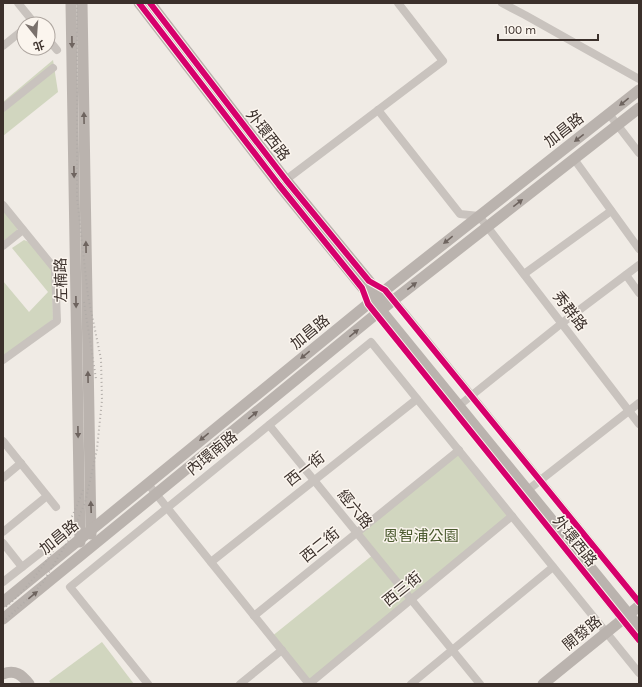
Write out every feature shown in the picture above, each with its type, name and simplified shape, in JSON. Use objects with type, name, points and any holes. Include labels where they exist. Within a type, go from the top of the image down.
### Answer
[{"type":"street","points":[[18,3],[28,16]]},
{"type":"street","name":"外環西路","points":[[138,3],[531,488],[634,607],[639,640]]},
{"type":"street","name":"外環西路","points":[[150,3],[282,182]]},
{"type":"street","points":[[282,182],[443,61],[398,3]]},
{"type":"street","points":[[502,3],[639,79]]},
{"type":"street","name":"左楠路","points":[[80,4],[92,546]]},
{"type":"street","name":"左楠路","points":[[80,4],[80,556]]},
{"type":"street","points":[[3,46],[16,35]]},
{"type":"street","points":[[4,103],[53,68]]},
{"type":"street","name":"加昌路","points":[[3,602],[376,297],[639,90]]},
{"type":"street","name":"加昌路","points":[[3,620],[385,308],[639,108]]},
{"type":"street","points":[[378,110],[460,214],[479,216]]},
{"type":"street","points":[[609,114],[639,153]]},
{"type":"street","points":[[574,159],[639,249]]},
{"type":"street","points":[[3,205],[55,269],[57,321],[3,360]]},
{"type":"street","points":[[524,274],[611,211]]},
{"type":"street","name":"秀群路","points":[[479,216],[639,424]]},
{"type":"street","points":[[3,246],[23,230]]},
{"type":"street","points":[[462,403],[562,323],[639,265]]},
{"type":"street","points":[[626,275],[639,293]]},
{"type":"street","name":"外環西路","points":[[385,308],[531,488],[634,607],[639,628]]},
{"type":"street","name":"內環南路","points":[[148,684],[70,587],[371,342],[417,399]]},
{"type":"street","points":[[417,399],[639,673]]},
{"type":"street","name":"西一街","points":[[210,562],[417,399]]},
{"type":"street","points":[[531,488],[639,403]]},
{"type":"street","name":"經六路","points":[[269,425],[480,684]]},
{"type":"street","points":[[3,441],[56,506]]},
{"type":"street","name":"西二街","points":[[254,616],[459,450]]},
{"type":"street","points":[[3,478],[21,463]]},
{"type":"street","points":[[148,484],[309,684]]},
{"type":"street","points":[[3,532],[47,496]]},
{"type":"street","name":"西三街","points":[[309,684],[512,516]]},
{"type":"street","points":[[3,543],[22,567]]},
{"type":"street","points":[[3,582],[49,546]]},
{"type":"street","points":[[411,684],[553,567]]},
{"type":"street","name":"開發路","points":[[543,684],[606,633],[634,607]]},
{"type":"street","points":[[240,684],[282,650]]},
{"type":"street","points":[[3,674],[14,672],[20,674],[29,684]]},
{"type":"green space","points":[[53,60],[58,92],[3,136],[3,102]]},
{"type":"green space","points":[[3,209],[17,225],[17,231],[3,241]]},
{"type":"green space","points":[[24,240],[29,242],[52,270],[53,319],[3,360],[3,281],[29,312],[48,292],[12,248]]},
{"type":"green space","name":"恩智浦公園","points":[[459,450],[512,516],[309,684],[271,637],[374,554],[357,533]]},
{"type":"green space","points":[[102,642],[134,684],[51,684],[49,681]]},
{"type":"railway","points":[[3,622],[33,594],[43,582],[68,541],[85,503],[97,449],[102,400],[101,359],[88,296],[77,197],[77,3]]},
{"type":"railway","points":[[84,302],[96,379]]},
{"type":"railway","points":[[3,609],[16,598],[40,570],[69,522],[83,490]]},
{"type":"cycle path","points":[[139,3],[279,185],[362,288],[368,304],[639,640]]},
{"type":"cycle path","points":[[150,3],[286,180],[369,281],[385,290],[639,602]]}]
